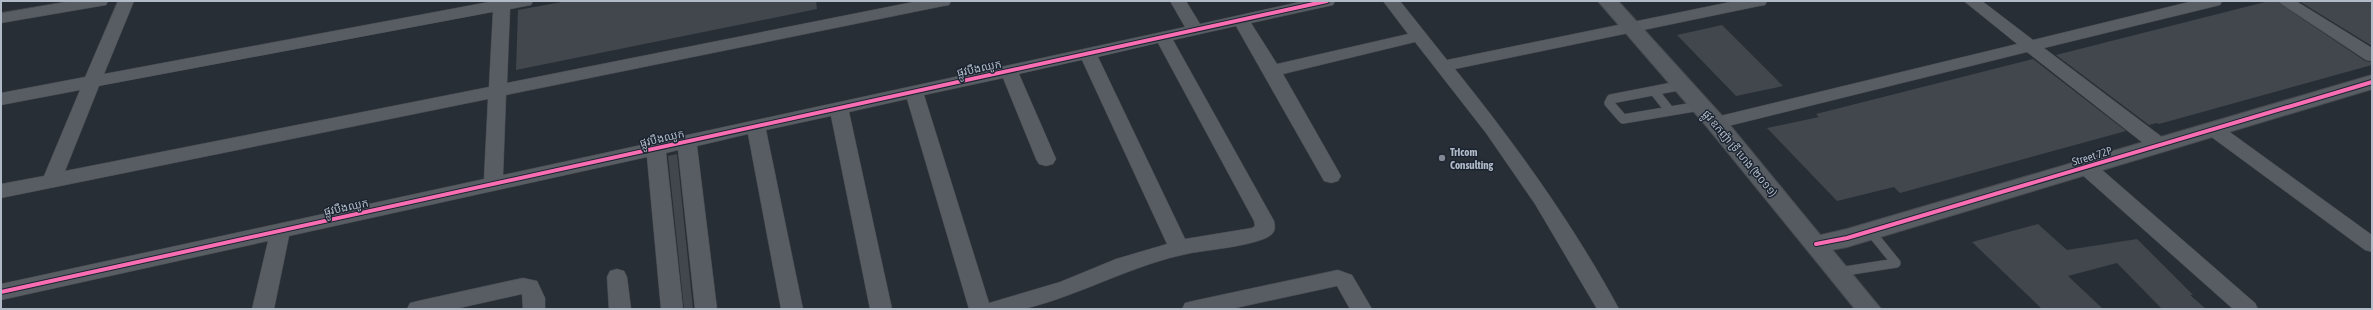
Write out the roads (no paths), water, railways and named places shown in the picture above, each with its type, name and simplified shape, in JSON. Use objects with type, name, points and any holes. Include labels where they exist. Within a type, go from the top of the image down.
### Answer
[{"type":"main road","name":"ផ្លូវ ឧកញ៉ា ទ្រី ហេង (២០១១)","points":[[1608,1],[1716,123],[1869,309]]},
{"type":"street","points":[[1,18],[100,1]]},
{"type":"street","points":[[51,181],[126,1]]},
{"type":"street","points":[[1,99],[502,3],[526,1]]},
{"type":"street","points":[[1,191],[497,91],[894,6],[943,1]]},
{"type":"street","points":[[1178,1],[1195,30]]},
{"type":"street","name":"ផ្លូវបឹងឈូក","points":[[1,292],[1327,1]]},
{"type":"street","points":[[1391,1],[1493,129],[1537,193],[1608,309]]},
{"type":"street","points":[[1444,66],[1632,28],[1670,25],[1695,20],[1698,15],[1760,1]]},
{"type":"street","points":[[1972,1],[2159,145]]},
{"type":"street","points":[[1716,123],[2214,1]]},
{"type":"street","points":[[2285,1],[2372,56]]},
{"type":"street","points":[[493,184],[502,3]]},
{"type":"street","points":[[1241,20],[1272,71],[1331,176]]},
{"type":"street","points":[[1272,71],[1420,36]]},
{"type":"street","points":[[995,309],[1066,288],[1123,264],[1179,248],[1258,234],[1265,230],[1264,221],[1163,37]]},
{"type":"street","points":[[1088,54],[1179,248]]},
{"type":"street","points":[[1009,71],[1046,159]]},
{"type":"street","name":"Street 72P","points":[[1816,244],[1870,231],[2372,82]]},
{"type":"street","points":[[914,92],[980,309]]},
{"type":"street","points":[[839,108],[881,309]]},
{"type":"street","points":[[756,126],[792,309]]},
{"type":"street","points":[[2213,129],[2372,245]]},
{"type":"street","points":[[687,142],[706,309]]},
{"type":"street","points":[[656,149],[672,309]]},
{"type":"street","points":[[2086,167],[2247,309]]},
{"type":"street","points":[[263,309],[280,231]]},
{"type":"street","points":[[617,277],[620,309]]},
{"type":"street","points":[[1193,309],[1338,278],[1345,281],[1361,309]]},
{"type":"street","points":[[418,309],[452,305],[523,286],[530,287],[534,298],[534,309]]},
{"type":"lane","points":[[1683,85],[1611,99],[1609,103],[1623,119],[1700,106]]},
{"type":"lane","points":[[1654,91],[1670,111]]},
{"type":"lane","points":[[1839,272],[1896,262],[1870,231]]},
{"type":"place","name":"TrIcom Consulting","points":[[1442,158]]}]
